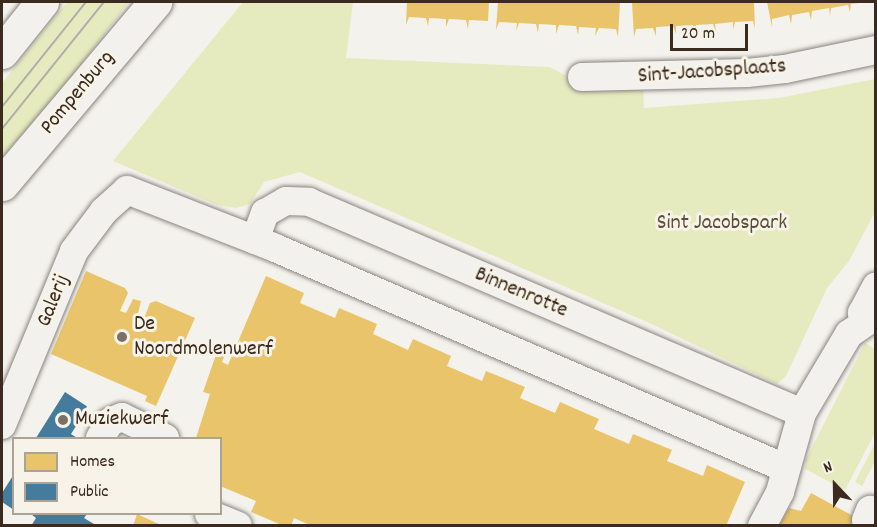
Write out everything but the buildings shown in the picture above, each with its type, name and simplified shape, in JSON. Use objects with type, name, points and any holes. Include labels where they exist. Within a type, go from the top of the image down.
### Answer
[{"type":"main road","points":[[2,52],[42,2]]},
{"type":"main road","name":"Pompenburg","points":[[2,184],[155,2]]},
{"type":"street","name":"Sint-Jacobsplaats","points":[[582,77],[747,73],[785,69],[876,50]]},
{"type":"street","name":"Galerij","points":[[2,425],[74,251],[104,211],[127,190],[255,240]]},
{"type":"street","name":"Binnenrotte","points":[[255,240],[266,213],[286,201],[309,202],[802,413]]},
{"type":"street","points":[[255,240],[785,468]]},
{"type":"street","points":[[762,525],[780,492],[802,413],[849,334],[871,322],[862,313],[876,287]]},
{"type":"street","points":[[101,437],[110,422],[122,417],[163,437]]},
{"type":"street","points":[[214,515],[238,525]]},
{"type":"green space","points":[[67,2],[129,2],[60,92],[2,157],[2,83]]},
{"type":"green space","name":"Sint Jacobspark","points":[[243,2],[353,2],[346,58],[550,67],[577,82],[643,88],[644,108],[779,98],[875,79],[875,212],[849,261],[827,288],[786,376],[777,384],[647,322],[300,172],[264,182],[250,204],[236,208],[217,205],[113,161]]},
{"type":"green space","points":[[865,343],[875,349],[875,433],[845,490],[805,469],[806,459]]},
{"type":"green space","points":[[875,443],[875,461],[862,486],[855,482]]},
{"type":"tram line","points":[[2,107],[86,2]]},
{"type":"tram line","points":[[2,129],[104,2]]},
{"type":"place","name":"De Noordmolenwerf","points":[[122,337]]},
{"type":"place","name":"Muziekwerf","points":[[63,420]]}]
